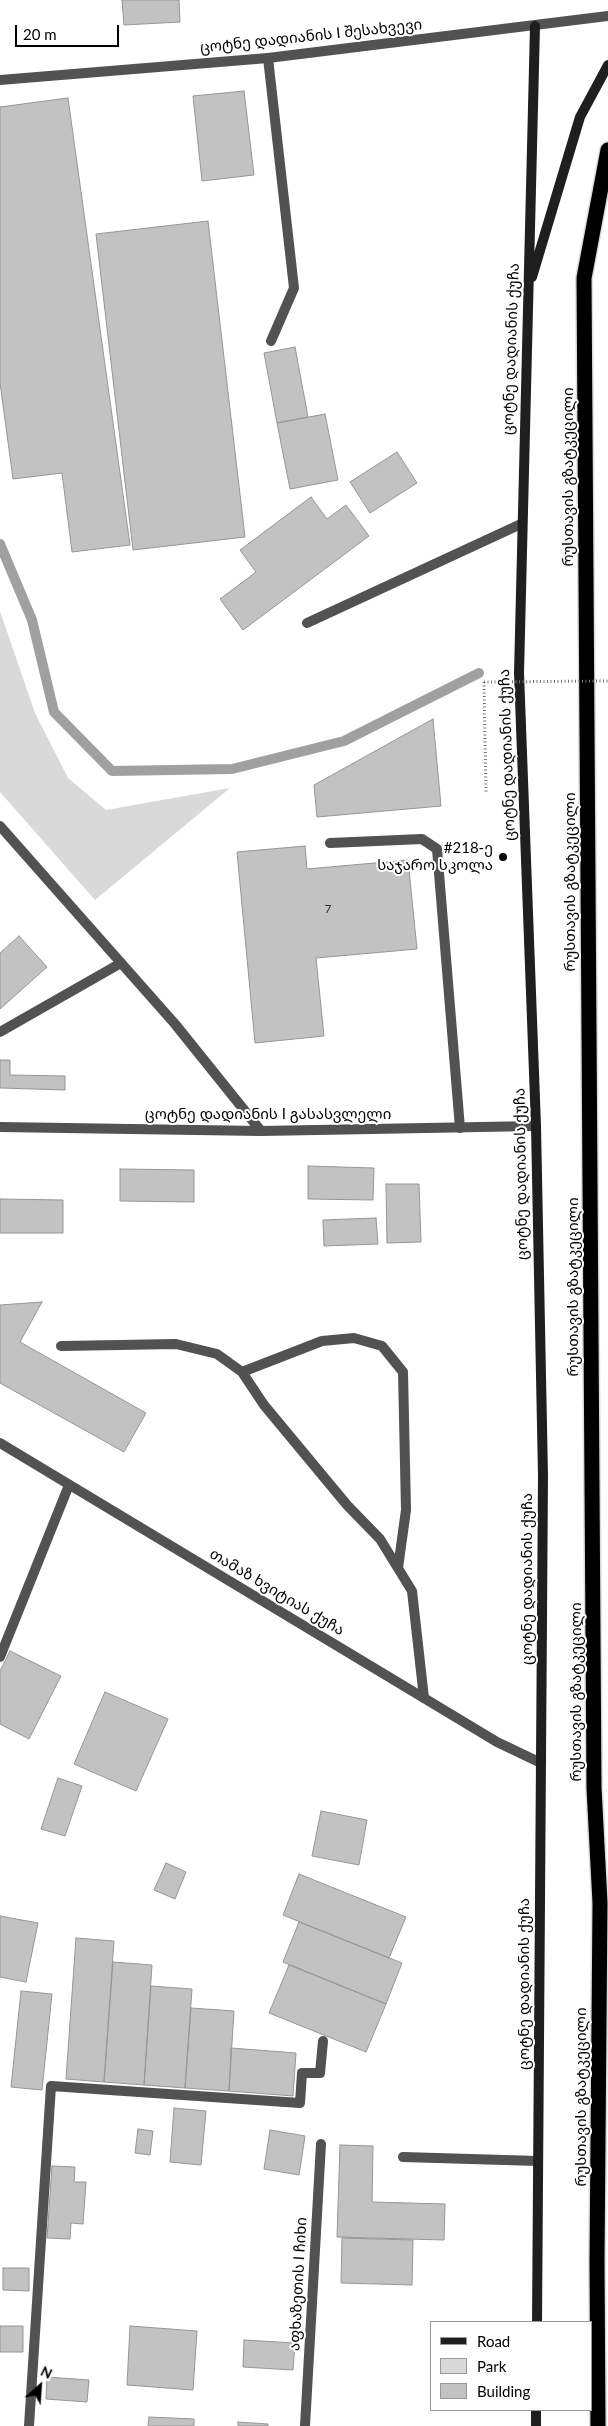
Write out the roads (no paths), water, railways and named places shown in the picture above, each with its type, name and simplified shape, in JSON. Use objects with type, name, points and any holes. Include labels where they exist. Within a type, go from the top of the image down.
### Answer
[{"type":"highway","name":"რუსთავის გზატკეცილი","points":[[598,2426],[597,2262],[600,1903],[594,1778],[584,278],[608,150]]},
{"type":"street","name":"ცოტნე დადიანის I შესახვევი","points":[[0,80],[268,58],[608,16]]},
{"type":"street","name":"ცოტნე დადიანის ქუჩა","points":[[535,26],[521,524],[519,673],[536,1126],[543,1476],[537,2321]]},
{"type":"street","points":[[268,58],[294,288],[271,341]]},
{"type":"street","points":[[528,290],[580,117],[608,65]]},
{"type":"street","points":[[307,623],[521,524]]},
{"type":"street","points":[[0,826],[175,1024],[261,1131]]},
{"type":"street","points":[[330,843],[422,839],[437,849],[460,1128]]},
{"type":"street","points":[[0,1032],[121,963]]},
{"type":"street","name":"ცოტნე დადიანის I გასასვლელი","points":[[0,1127],[261,1131],[536,1126]]},
{"type":"street","points":[[242,1372],[322,1341],[354,1338],[382,1346],[403,1372],[406,1510],[398,1568]]},
{"type":"street","points":[[61,1346],[176,1344],[217,1354],[242,1372],[264,1404],[347,1505],[380,1539],[412,1591],[424,1698]]},
{"type":"street","name":"თამაზ ხვიტიას ქუჩა","points":[[0,1443],[497,1742],[541,1763]]},
{"type":"street","points":[[0,1657],[69,1485]]},
{"type":"street","points":[[29,2426],[51,2086],[300,2102],[302,2073],[320,2074],[323,2041]]},
{"type":"street","name":"აფხაზეთის I ჩიხი","points":[[305,2426],[321,2144]]},
{"type":"street","points":[[403,2156],[538,2161]]},
{"type":"street","points":[[536,2411],[536,2426]]},
{"type":"waterway","points":[[0,544],[32,620],[54,712],[112,771],[232,769],[344,741],[479,673]]},
{"type":"place","name":"#218-ე საჯარო სკოლა","points":[[503,857]]}]
